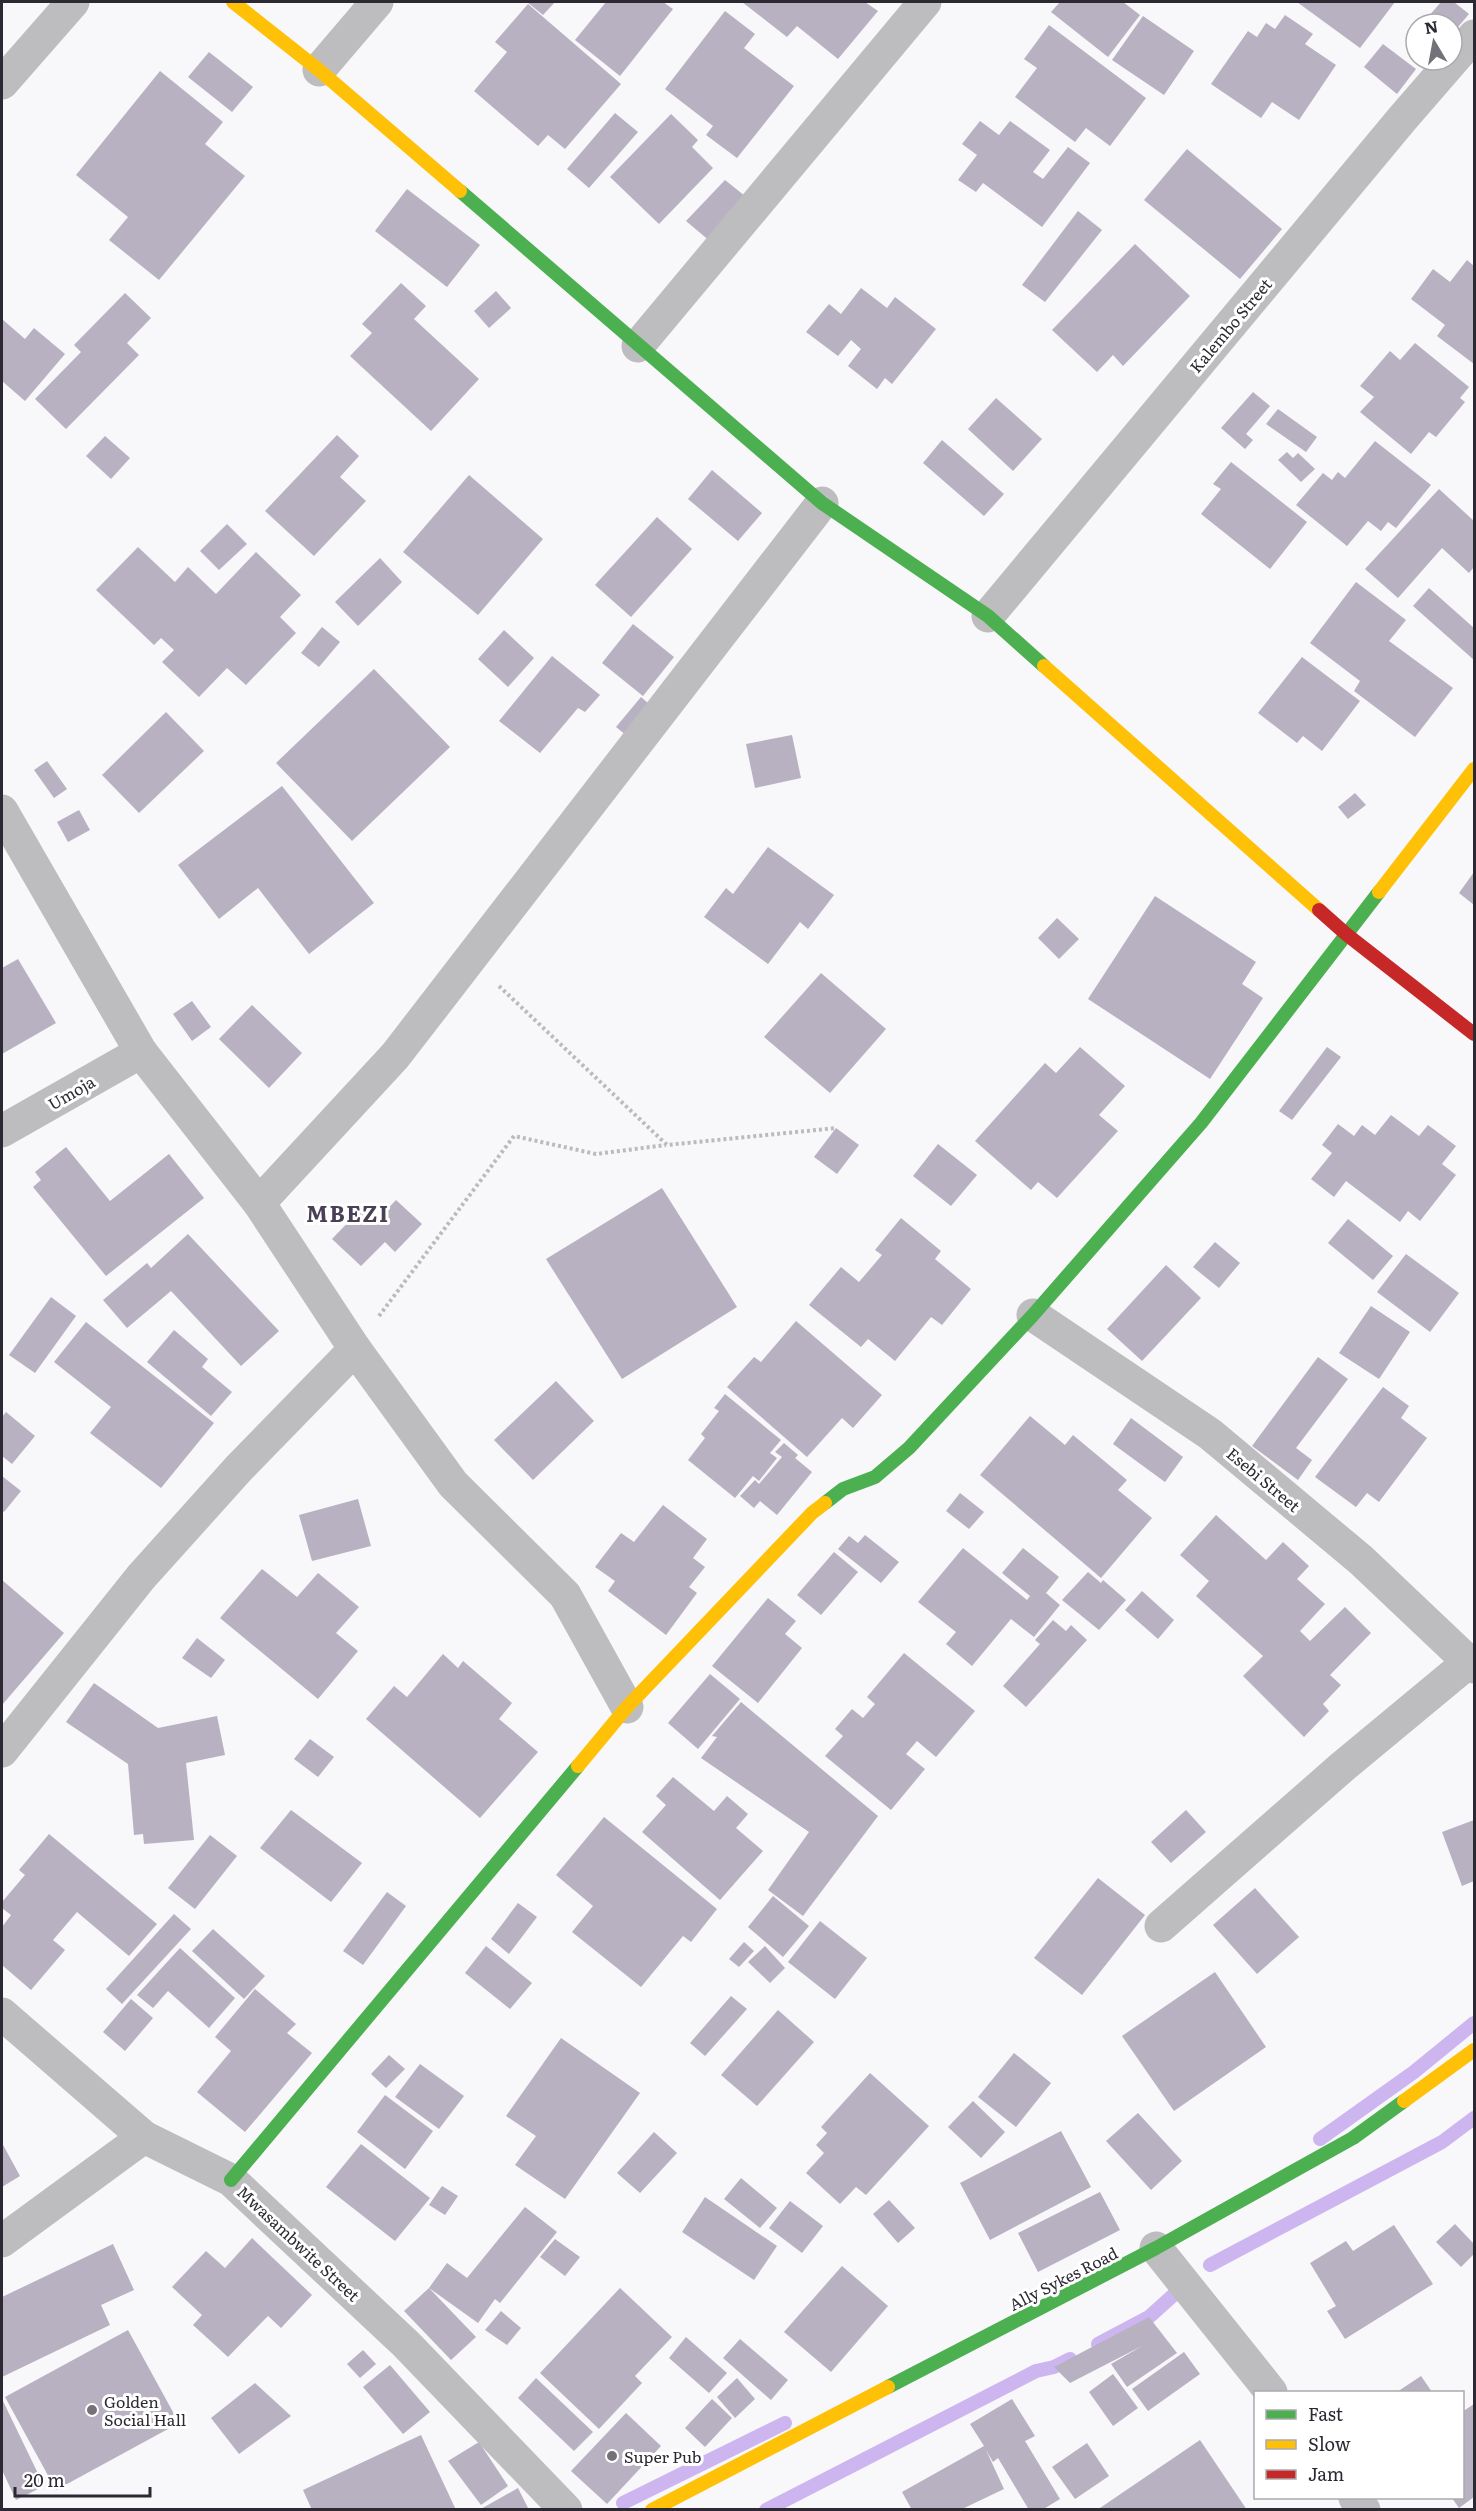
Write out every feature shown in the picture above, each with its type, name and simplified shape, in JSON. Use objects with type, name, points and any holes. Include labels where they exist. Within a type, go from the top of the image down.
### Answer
[{"type":"street","points":[[2,83],[73,2]]},
{"type":"street","points":[[233,2],[319,70],[822,503],[988,615],[1346,934],[1474,1034]]},
{"type":"street","points":[[319,70],[376,2]]},
{"type":"street","points":[[638,346],[925,2]]},
{"type":"street","name":"Kalembo Street","points":[[988,615],[1474,36]]},
{"type":"street","points":[[259,1203],[395,1056],[822,503]]},
{"type":"street","points":[[231,2180],[627,1707],[812,1513],[843,1489],[875,1477],[909,1448],[1033,1315],[1201,1123],[1474,769]]},
{"type":"street","points":[[2,811],[141,1052],[259,1203],[355,1349],[453,1484],[565,1595],[627,1707]]},
{"type":"street","name":"Umoja","points":[[2,1131],[141,1052]]},
{"type":"street","name":"Esebi Street","points":[[1033,1315],[1210,1434],[1361,1560],[1472,1664]]},
{"type":"street","points":[[2,1751],[141,1577],[239,1468],[355,1349]]},
{"type":"street","points":[[1161,1926],[1341,1768],[1472,1664]]},
{"type":"street","name":"Mwasambwite Street","points":[[2,2014],[144,2137],[231,2180],[406,2344],[566,2510]]},
{"type":"street","name":"Ally Sykes Road","points":[[652,2510],[1156,2248],[1353,2138],[1474,2050]]},
{"type":"street","points":[[2,2241],[144,2137]]},
{"type":"street","points":[[1156,2248],[1270,2391]]},
{"type":"path","points":[[471,959],[667,1145]]},
{"type":"path","points":[[355,1349],[514,1136],[596,1154],[836,1128]]},
{"type":"building","points":[[527,2],[555,2],[543,15]]},
{"type":"building","points":[[606,2],[663,2],[673,9],[620,76],[575,40]]},
{"type":"building","points":[[742,2],[865,2],[878,11],[838,59],[797,26],[787,37]]},
{"type":"building","points":[[1060,2],[1123,2],[1140,15],[1108,57],[1051,12]]},
{"type":"building","points":[[1297,2],[1395,2],[1360,48]]},
{"type":"building","points":[[1441,2],[1454,2],[1469,14],[1464,20],[1464,12],[1432,12]]},
{"type":"building","points":[[528,4],[621,84],[565,149],[548,135],[538,146],[474,91],[507,52],[495,42]]},
{"type":"building","points":[[725,11],[755,34],[744,48],[794,86],[737,158],[706,135],[713,126],[665,89]]},
{"type":"building","points":[[1285,15],[1313,34],[1305,44],[1336,65],[1299,120],[1272,102],[1261,118],[1211,84],[1248,31],[1257,37],[1266,23],[1275,29]]},
{"type":"building","points":[[1143,16],[1194,51],[1164,95],[1112,60]]},
{"type":"building","points":[[1049,25],[1146,98],[1110,146],[1086,128],[1075,142],[1015,97],[1037,68],[1024,59]]},
{"type":"building","points":[[1383,44],[1404,60],[1404,72],[1414,72],[1397,94],[1364,67]]},
{"type":"building","points":[[209,52],[253,87],[232,112],[188,77]]},
{"type":"building","points":[[160,71],[223,122],[205,144],[245,176],[159,280],[109,240],[128,217],[76,175]]},
{"type":"building","points":[[615,113],[638,132],[589,188],[567,169]]},
{"type":"building","points":[[671,114],[698,140],[692,147],[713,168],[659,224],[610,177]]},
{"type":"building","points":[[980,121],[999,135],[1010,121],[1050,150],[1033,172],[1043,179],[1068,147],[1090,163],[1042,227],[983,183],[976,192],[958,180],[977,155],[962,144]]},
{"type":"building","points":[[1187,149],[1282,229],[1240,279],[1144,200]]},
{"type":"building","points":[[725,180],[750,200],[711,242],[686,221]]},
{"type":"building","points":[[407,189],[480,245],[447,287],[375,231]]},
{"type":"building","points":[[1078,211],[1102,230],[1045,302],[1022,285]]},
{"type":"building","points":[[1135,244],[1190,296],[1123,366],[1113,355],[1097,372],[1052,330]]},
{"type":"building","points":[[1467,260],[1474,266],[1474,364],[1437,336],[1445,325],[1411,299],[1433,269],[1450,282]]},
{"type":"building","points":[[401,283],[426,306],[414,319],[479,379],[431,431],[350,356],[372,333],[362,324]]},
{"type":"building","points":[[861,288],[887,308],[895,297],[936,329],[892,384],[885,378],[877,389],[848,366],[861,349],[851,340],[838,356],[806,332],[829,304],[841,314]]},
{"type":"building","points":[[496,291],[511,308],[489,328],[474,311]]},
{"type":"building","points":[[125,293],[151,318],[127,343],[139,355],[66,429],[35,399],[81,352],[74,345]]},
{"type":"building","points":[[2,319],[25,339],[34,328],[65,354],[25,401],[2,381]]},
{"type":"building","points":[[1415,343],[1469,387],[1460,398],[1465,402],[1436,437],[1429,432],[1411,454],[1360,412],[1374,397],[1360,386],[1390,351],[1400,360]]},
{"type":"building","points":[[1253,392],[1270,406],[1246,434],[1253,440],[1245,449],[1221,428]]},
{"type":"building","points":[[996,398],[1042,439],[1013,471],[968,429]]},
{"type":"building","points":[[1278,409],[1317,437],[1306,452],[1266,424]]},
{"type":"building","points":[[337,435],[359,456],[340,477],[366,501],[314,556],[265,511]]},
{"type":"building","points":[[105,436],[130,458],[111,479],[86,456]]},
{"type":"building","points":[[942,440],[1004,494],[984,516],[923,463]]},
{"type":"building","points":[[1375,441],[1431,485],[1396,528],[1388,522],[1381,531],[1368,521],[1347,546],[1296,505],[1323,473],[1332,480],[1338,472],[1345,478]]},
{"type":"building","points":[[1287,452],[1293,458],[1298,453],[1315,469],[1301,482],[1278,460]]},
{"type":"building","points":[[1231,462],[1307,522],[1270,569],[1201,514],[1221,489],[1213,484]]},
{"type":"building","points":[[712,470],[762,513],[738,541],[688,499]]},
{"type":"building","points":[[469,475],[543,539],[478,615],[403,552]]},
{"type":"building","points":[[1439,489],[1474,521],[1474,567],[1469,573],[1442,548],[1398,598],[1365,569]]},
{"type":"building","points":[[657,517],[692,549],[631,617],[595,585]]},
{"type":"building","points":[[227,524],[247,544],[219,570],[200,551]]},
{"type":"building","points":[[138,547],[175,582],[188,567],[216,594],[256,552],[301,595],[280,617],[296,633],[246,685],[227,668],[199,697],[162,662],[174,650],[161,638],[154,645],[96,590]]},
{"type":"building","points":[[380,558],[402,582],[358,626],[335,602]]},
{"type":"building","points":[[1356,582],[1406,620],[1389,641],[1453,688],[1415,737],[1354,691],[1360,681],[1310,643]]},
{"type":"building","points":[[1429,588],[1474,628],[1474,660],[1413,606]]},
{"type":"building","points":[[633,624],[674,657],[643,696],[602,663]]},
{"type":"building","points":[[322,627],[340,642],[319,667],[301,653]]},
{"type":"building","points":[[504,630],[534,658],[508,687],[478,659]]},
{"type":"building","points":[[552,656],[600,695],[585,712],[578,708],[540,753],[499,721]]},
{"type":"building","points":[[1302,657],[1360,701],[1322,751],[1303,736],[1297,743],[1258,713]]},
{"type":"building","points":[[374,669],[450,747],[352,841],[276,763]]},
{"type":"building","points":[[641,697],[656,710],[631,739],[616,727]]},
{"type":"building","points":[[166,712],[204,751],[139,813],[102,775]]},
{"type":"building","points":[[792,735],[801,778],[755,788],[746,744]]},
{"type":"building","points":[[47,761],[67,789],[54,798],[34,770]]},
{"type":"building","points":[[282,786],[374,903],[309,954],[258,888],[219,919],[178,865]]},
{"type":"building","points":[[1355,793],[1366,805],[1348,819],[1338,807]]},
{"type":"building","points":[[79,810],[90,830],[68,842],[57,822]]},
{"type":"building","points":[[768,847],[834,895],[808,929],[800,922],[768,964],[704,917],[726,888],[733,894]]},
{"type":"building","points":[[1474,872],[1474,905],[1459,893]]},
{"type":"building","points":[[1155,896],[1256,962],[1242,984],[1263,998],[1210,1079],[1088,999]]},
{"type":"building","points":[[1057,918],[1079,939],[1059,959],[1038,938]]},
{"type":"building","points":[[18,959],[56,1023],[2,1054],[2,968]]},
{"type":"building","points":[[821,973],[886,1029],[830,1093],[764,1037]]},
{"type":"building","points":[[192,1001],[211,1027],[192,1041],[173,1014]]},
{"type":"building","points":[[252,1005],[302,1053],[269,1088],[219,1039]]},
{"type":"building","points":[[1080,1047],[1125,1086],[1099,1115],[1118,1131],[1057,1198],[1038,1182],[1031,1190],[975,1141],[1045,1063],[1056,1073]]},
{"type":"building","points":[[1327,1047],[1341,1057],[1292,1120],[1279,1111]]},
{"type":"building","points":[[1391,1115],[1419,1136],[1428,1125],[1456,1146],[1442,1164],[1456,1175],[1420,1221],[1408,1211],[1400,1222],[1346,1181],[1334,1197],[1311,1179],[1332,1153],[1322,1145],[1338,1124],[1354,1136],[1362,1125],[1375,1135]]},
{"type":"building","points":[[836,1128],[859,1145],[837,1174],[814,1157]]},
{"type":"building","points":[[938,1144],[977,1175],[951,1206],[913,1176]]},
{"type":"building","points":[[66,1147],[110,1201],[169,1154],[204,1198],[106,1276],[33,1187],[41,1180],[35,1172]]},
{"type":"building","points":[[662,1188],[737,1307],[622,1379],[546,1259]]},
{"type":"building","points":[[396,1200],[422,1224],[395,1252],[385,1242],[361,1266],[332,1239],[362,1208],[376,1221]]},
{"type":"building","points":[[901,1218],[941,1251],[935,1259],[971,1289],[942,1325],[931,1317],[895,1361],[868,1339],[861,1347],[809,1305],[841,1267],[859,1282],[882,1255],[875,1250]]},
{"type":"building","points":[[1348,1219],[1393,1256],[1373,1280],[1328,1243]]},
{"type":"building","points":[[188,1234],[279,1331],[241,1366],[171,1291],[127,1328],[103,1300],[147,1263],[151,1268]]},
{"type":"building","points":[[1215,1242],[1240,1263],[1219,1288],[1193,1267]]},
{"type":"building","points":[[1406,1254],[1459,1293],[1430,1332],[1377,1292]]},
{"type":"building","points":[[1166,1265],[1201,1298],[1142,1361],[1107,1329]]},
{"type":"building","points":[[51,1297],[76,1316],[35,1373],[9,1355]]},
{"type":"building","points":[[1371,1306],[1410,1332],[1379,1379],[1339,1353]]},
{"type":"building","points":[[796,1321],[882,1395],[853,1428],[842,1418],[807,1457],[727,1387],[754,1357],[761,1362]]},
{"type":"building","points":[[86,1322],[214,1423],[161,1488],[90,1433],[111,1407],[54,1362]]},
{"type":"building","points":[[174,1330],[208,1359],[202,1367],[232,1392],[211,1416],[147,1362]]},
{"type":"building","points":[[1318,1357],[1348,1379],[1296,1448],[1312,1460],[1298,1480],[1252,1446]]},
{"type":"building","points":[[556,1381],[594,1421],[533,1480],[494,1440]]},
{"type":"building","points":[[1383,1387],[1409,1406],[1401,1418],[1427,1438],[1379,1502],[1367,1493],[1356,1507],[1315,1477]]},
{"type":"building","points":[[725,1394],[781,1440],[770,1453],[777,1458],[759,1481],[753,1476],[735,1498],[688,1460],[705,1438],[701,1434],[719,1411],[714,1408]]},
{"type":"building","points":[[6,1412],[35,1436],[12,1464],[2,1456],[2,1417]]},
{"type":"building","points":[[1030,1416],[1065,1445],[1073,1435],[1127,1480],[1118,1490],[1152,1518],[1101,1578],[980,1475]]},
{"type":"building","points":[[1131,1418],[1183,1457],[1165,1482],[1113,1444]]},
{"type":"building","points":[[784,1443],[798,1455],[795,1458],[812,1472],[777,1515],[760,1501],[754,1508],[740,1496],[755,1480],[759,1484],[782,1457],[775,1452]]},
{"type":"building","points":[[2,1476],[21,1491],[4,1512],[2,1510]]},
{"type":"building","points":[[960,1493],[984,1512],[969,1529],[946,1511]]},
{"type":"building","points":[[358,1499],[371,1546],[312,1561],[299,1515]]},
{"type":"building","points":[[663,1505],[707,1539],[693,1558],[705,1567],[689,1587],[697,1593],[666,1635],[608,1591],[615,1581],[595,1567],[621,1533],[634,1542]]},
{"type":"building","points":[[1216,1515],[1266,1560],[1283,1542],[1309,1566],[1297,1579],[1325,1604],[1300,1631],[1310,1641],[1345,1607],[1371,1633],[1330,1675],[1341,1685],[1323,1704],[1329,1711],[1304,1737],[1243,1676],[1263,1656],[1196,1596],[1209,1581],[1180,1555]]},
{"type":"building","points":[[865,1535],[899,1562],[881,1583],[838,1549],[849,1536],[858,1543]]},
{"type":"building","points":[[963,1548],[1027,1600],[1030,1596],[1002,1573],[1023,1548],[1059,1577],[1046,1593],[1060,1605],[1034,1637],[1011,1619],[972,1666],[946,1644],[956,1632],[918,1602]]},
{"type":"building","points":[[834,1552],[858,1572],[821,1615],[797,1595]]},
{"type":"building","points":[[262,1569],[297,1597],[318,1573],[359,1607],[336,1633],[358,1651],[318,1699],[220,1618]]},
{"type":"building","points":[[1088,1572],[1101,1583],[1103,1580],[1126,1600],[1099,1630],[1062,1600]]},
{"type":"building","points":[[2,1580],[64,1633],[2,1705]]},
{"type":"building","points":[[1142,1591],[1174,1620],[1158,1639],[1125,1610]]},
{"type":"building","points":[[768,1598],[796,1621],[785,1634],[802,1648],[758,1703],[712,1666]]},
{"type":"building","points":[[1053,1620],[1066,1631],[1071,1625],[1087,1640],[1026,1707],[1003,1686],[1040,1644],[1035,1640]]},
{"type":"building","points":[[197,1638],[225,1660],[211,1678],[182,1658]]},
{"type":"building","points":[[904,1653],[975,1711],[936,1757],[917,1741],[906,1754],[925,1769],[891,1810],[825,1756],[843,1736],[835,1729],[852,1709],[863,1718],[875,1704],[867,1697]]},
{"type":"building","points":[[443,1654],[458,1668],[463,1661],[512,1703],[499,1719],[538,1752],[480,1818],[366,1719],[394,1686],[407,1697]]},
{"type":"building","points":[[710,1674],[740,1699],[698,1749],[668,1723]]},
{"type":"building","points":[[94,1683],[158,1728],[217,1716],[225,1755],[186,1763],[194,1840],[144,1844],[143,1834],[134,1835],[128,1764],[66,1722]]},
{"type":"building","points":[[741,1702],[878,1816],[803,1916],[768,1890],[809,1832],[701,1758],[717,1737],[712,1736]]},
{"type":"building","points":[[310,1739],[334,1757],[318,1777],[294,1759]]},
{"type":"building","points":[[673,1777],[714,1811],[727,1796],[748,1814],[736,1828],[763,1851],[720,1900],[642,1832],[666,1805],[656,1796]]},
{"type":"building","points":[[291,1810],[362,1863],[331,1902],[260,1848]]},
{"type":"building","points":[[1186,1810],[1206,1832],[1171,1863],[1151,1842]]},
{"type":"building","points":[[604,1817],[717,1909],[691,1942],[683,1936],[641,1987],[572,1932],[593,1906],[556,1875]]},
{"type":"building","points":[[1474,1820],[1474,1881],[1462,1886],[1442,1832]]},
{"type":"building","points":[[49,1834],[157,1924],[129,1956],[77,1912],[53,1940],[65,1950],[31,1990],[2,1965],[2,1927],[11,1915],[2,1908],[2,1902],[25,1875],[19,1870]]},
{"type":"building","points":[[210,1835],[237,1856],[195,1909],[168,1888]]},
{"type":"building","points":[[1098,1878],[1145,1915],[1082,1995],[1034,1958]]},
{"type":"building","points":[[1255,1888],[1299,1937],[1257,1974],[1213,1925]]},
{"type":"building","points":[[387,1892],[406,1906],[363,1965],[343,1951]]},
{"type":"building","points":[[773,1896],[809,1926],[783,1957],[748,1927]]},
{"type":"building","points":[[518,1903],[537,1917],[509,1954],[491,1939]]},
{"type":"building","points":[[174,1914],[191,1929],[122,2004],[106,1989]]},
{"type":"building","points":[[820,1921],[867,1958],[835,1999],[788,1962]]},
{"type":"building","points":[[213,1929],[265,1976],[244,1999],[192,1951]]},
{"type":"building","points":[[744,1942],[754,1951],[739,1967],[729,1959]]},
{"type":"building","points":[[486,1946],[532,1983],[510,2009],[465,1973]]},
{"type":"building","points":[[765,1946],[785,1968],[770,1983],[748,1962]]},
{"type":"building","points":[[180,1948],[235,1998],[209,2028],[168,1991],[153,2008],[137,1995]]},
{"type":"building","points":[[1215,1972],[1266,2047],[1174,2111],[1122,2036]]},
{"type":"building","points":[[255,1989],[296,2024],[287,2033],[312,2053],[245,2132],[197,2092],[231,2051],[215,2037]]},
{"type":"building","points":[[731,1996],[747,2009],[705,2056],[690,2043]]},
{"type":"building","points":[[131,1999],[153,2018],[125,2051],[103,2032]]},
{"type":"building","points":[[778,2010],[814,2042],[757,2106],[721,2075]]},
{"type":"building","points":[[561,2038],[640,2093],[565,2199],[515,2165],[536,2136],[506,2116]]},
{"type":"building","points":[[1014,2053],[1051,2083],[1016,2127],[978,2097]]},
{"type":"building","points":[[389,2055],[405,2069],[386,2088],[371,2074]]},
{"type":"building","points":[[420,2064],[464,2096],[439,2129],[395,2097]]},
{"type":"building","points":[[870,2073],[929,2126],[866,2195],[856,2187],[840,2204],[806,2173],[824,2153],[816,2145],[827,2133],[821,2127]]},
{"type":"building","points":[[385,2095],[433,2131],[405,2169],[357,2132]]},
{"type":"building","points":[[973,2101],[1005,2132],[981,2158],[948,2127]]},
{"type":"building","points":[[1138,2113],[1182,2161],[1151,2190],[1106,2141]]},
{"type":"building","points":[[1061,2131],[1091,2187],[990,2240],[960,2183]]},
{"type":"building","points":[[654,2132],[677,2153],[640,2193],[617,2173]]},
{"type":"building","points":[[2,2143],[20,2176],[2,2187]]},
{"type":"building","points":[[361,2144],[430,2198],[395,2241],[326,2187]]},
{"type":"building","points":[[741,2178],[777,2208],[760,2228],[724,2199]]},
{"type":"building","points":[[442,2186],[458,2196],[445,2215],[429,2205]]},
{"type":"building","points":[[1100,2192],[1120,2230],[1038,2272],[1018,2233]]},
{"type":"building","points":[[705,2197],[777,2246],[754,2280],[682,2232]]},
{"type":"building","points":[[889,2200],[915,2228],[898,2243],[873,2214]]},
{"type":"building","points":[[790,2201],[823,2226],[802,2253],[769,2228]]},
{"type":"building","points":[[525,2207],[557,2232],[500,2303],[495,2299],[478,2323],[429,2288],[447,2263],[467,2278]]},
{"type":"building","points":[[1455,2224],[1474,2244],[1474,2254],[1461,2267],[1436,2242]]},
{"type":"building","points":[[1394,2225],[1433,2284],[1345,2339],[1327,2311],[1336,2306],[1310,2263],[1346,2241],[1353,2251]]},
{"type":"building","points":[[252,2238],[312,2295],[281,2328],[268,2316],[228,2357],[193,2325],[202,2315],[172,2287],[206,2251],[225,2268]]},
{"type":"building","points":[[555,2239],[580,2257],[565,2276],[540,2257]]},
{"type":"building","points":[[113,2244],[134,2290],[101,2305],[110,2325],[2,2377],[2,2297]]},
{"type":"building","points":[[842,2266],[888,2306],[831,2372],[784,2332]]},
{"type":"building","points":[[429,2288],[476,2337],[451,2360],[404,2311]]},
{"type":"building","points":[[620,2288],[672,2337],[635,2376],[642,2383],[599,2429],[540,2373]]},
{"type":"building","points":[[501,2311],[521,2328],[507,2345],[485,2330]]},
{"type":"building","points":[[1149,2317],[1177,2353],[1127,2387],[1111,2364],[1142,2346],[1070,2383],[1054,2367]]},
{"type":"building","name":"Golden Social Hall","points":[[128,2330],[179,2423],[56,2490],[5,2397]]},
{"type":"building","points":[[686,2337],[727,2373],[709,2393],[669,2358]]},
{"type":"building","points":[[740,2339],[788,2380],[771,2400],[723,2358]]},
{"type":"building","points":[[363,2350],[376,2364],[360,2378],[347,2364]]},
{"type":"building","points":[[1184,2352],[1200,2374],[1148,2411],[1132,2389]]},
{"type":"building","points":[[390,2365],[430,2412],[403,2434],[363,2387]]},
{"type":"building","points":[[1113,2374],[1138,2408],[1113,2426],[1089,2392]]},
{"type":"building","points":[[1421,2376],[1431,2391],[1398,2391]]},
{"type":"building","points":[[536,2378],[593,2432],[574,2451],[518,2398]]},
{"type":"building","points":[[737,2378],[755,2399],[735,2418],[717,2397]]},
{"type":"building","points":[[255,2383],[291,2416],[239,2454],[211,2418]]},
{"type":"building","points":[[2,2399],[44,2486],[16,2500],[2,2470]]},
{"type":"building","points":[[712,2399],[732,2418],[705,2447],[685,2428]]},
{"type":"building","points":[[1012,2399],[1035,2436],[1025,2441],[1060,2499],[1042,2510],[1029,2510],[998,2458],[993,2462],[986,2450],[1004,2489],[960,2510],[912,2510],[902,2492],[984,2446],[970,2424]]},
{"type":"building","points":[[1474,2404],[1474,2497],[1459,2508],[1453,2499],[1464,2499],[1464,2411]]},
{"type":"building","points":[[626,2413],[661,2446],[607,2504],[571,2471]]},
{"type":"building","points":[[421,2435],[456,2510],[312,2510],[303,2490]]},
{"type":"building","points":[[1200,2440],[1247,2510],[1097,2510]]},
{"type":"building","points":[[479,2442],[508,2486],[481,2505],[448,2461]]},
{"type":"building","points":[[1087,2443],[1109,2476],[1075,2499],[1052,2467]]},
{"type":"building","points":[[518,2488],[529,2510],[479,2510]]},
{"type":"waterway","points":[[1320,2139],[1414,2072],[1474,2023]]},
{"type":"waterway","points":[[1210,2265],[1442,2142],[1474,2118]]},
{"type":"waterway","points":[[1098,2344],[1149,2317],[1179,2290]]},
{"type":"waterway","points":[[766,2510],[1036,2371],[1054,2367],[1070,2359]]},
{"type":"waterway","points":[[623,2503],[785,2423]]},
{"type":"traffic: fast","points":[[460,191],[822,503],[988,616],[1044,666]]},
{"type":"traffic: fast","points":[[825,1503],[843,1489],[875,1477],[909,1448],[1033,1315],[1201,1123],[1379,892]]},
{"type":"traffic: fast","points":[[231,2180],[578,1766]]},
{"type":"traffic: fast","points":[[888,2387],[1156,2248],[1353,2138],[1404,2101]]},
{"type":"traffic: slow","points":[[233,2],[319,70],[460,191]]},
{"type":"traffic: slow","points":[[1044,666],[1319,910]]},
{"type":"traffic: slow","points":[[1379,892],[1474,769]]},
{"type":"traffic: slow","points":[[578,1766],[627,1707],[812,1513],[825,1503]]},
{"type":"traffic: slow","points":[[1404,2101],[1474,2050]]},
{"type":"traffic: slow","points":[[652,2510],[888,2387]]},
{"type":"traffic: jam","points":[[1319,910],[1346,934],[1474,1034]]},
{"type":"place","name":"Golden Social Hall","points":[[92,2410]]},
{"type":"place","name":"Super Pub","points":[[612,2456]]},
{"type":"district","name":"MBEZI","points":[[348,1212]]}]
